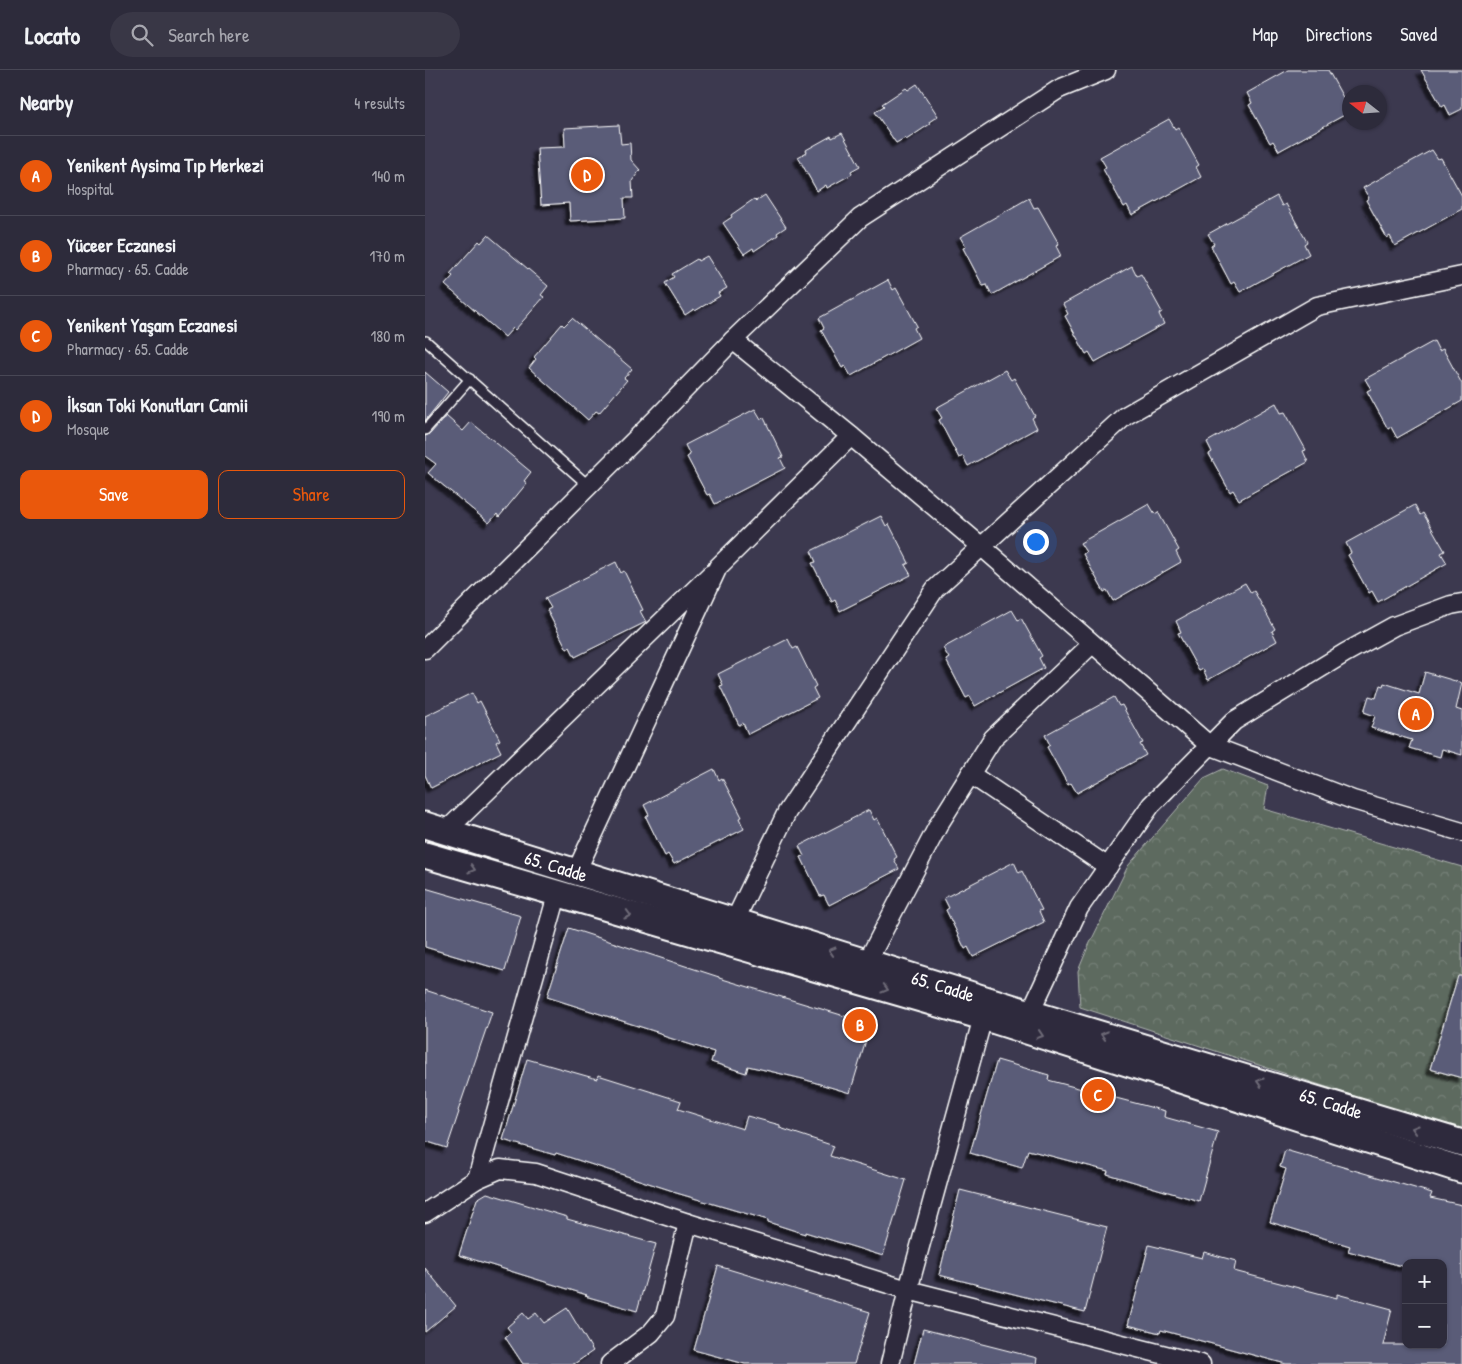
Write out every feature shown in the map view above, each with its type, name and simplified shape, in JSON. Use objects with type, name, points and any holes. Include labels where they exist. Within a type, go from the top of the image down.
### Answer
[{"type":"main road","name":"65. Cadde","points":[[435,828],[1030,1013],[1462,1143]]},
{"type":"main road","name":"65. Cadde","points":[[425,855],[557,895],[983,1017],[1462,1170]]},
{"type":"street","points":[[425,649],[733,340],[860,218],[1059,89],[1106,70]]},
{"type":"street","points":[[735,920],[787,812],[935,589],[1125,416],[1317,306],[1462,276]]},
{"type":"street","points":[[733,340],[851,436],[982,547],[1209,745],[1353,800],[1462,832]]},
{"type":"street","points":[[435,828],[718,567],[851,436]]},
{"type":"street","points":[[576,872],[718,567]]},
{"type":"street","points":[[1030,1013],[1079,908],[1107,867],[1151,806],[1234,721],[1345,652],[1394,626],[1451,605],[1462,603]]},
{"type":"street","points":[[867,962],[939,824],[993,738],[1092,644]]},
{"type":"street","points":[[970,774],[1107,867]]},
{"type":"street","points":[[477,1179],[557,895]]},
{"type":"street","points":[[890,1364],[908,1290],[983,1017]]},
{"type":"street","points":[[425,1213],[477,1179],[500,1169],[536,1173],[688,1223],[908,1290],[1201,1364]]},
{"type":"street","points":[[609,1364],[651,1333],[665,1316],[688,1223]]},
{"type":"lane","points":[[427,341],[589,486]]},
{"type":"lane","points":[[425,430],[470,380]]},
{"type":"green space","points":[[1223,769],[1268,786],[1264,809],[1462,867],[1462,1131],[1080,1007],[1078,971],[1128,866],[1204,778]]},
{"type":"building","points":[[1288,70],[1328,70],[1342,96],[1342,116],[1279,151],[1273,141],[1270,143],[1249,105],[1252,103],[1247,93]]},
{"type":"building","points":[[1421,70],[1462,70],[1462,109],[1450,115],[1445,105],[1442,107]]},
{"type":"building","points":[[917,84],[938,116],[929,122],[930,124],[906,140],[905,138],[896,143],[875,112],[884,106],[882,104],[906,88],[908,90]]},
{"type":"building","points":[[1169,119],[1175,129],[1178,127],[1199,165],[1196,167],[1201,177],[1132,215],[1127,205],[1124,207],[1103,169],[1106,167],[1100,157]]},
{"type":"building","points":[[619,125],[621,144],[630,143],[631,160],[640,170],[632,181],[633,198],[624,198],[625,218],[570,221],[569,203],[541,205],[537,148],[565,147],[564,128]]},
{"type":"building","points":[[842,133],[860,166],[851,171],[852,174],[827,188],[826,185],[817,191],[798,157],[807,152],[806,150],[831,136],[832,138]]},
{"type":"building","points":[[1432,150],[1438,159],[1441,158],[1462,196],[1462,209],[1395,246],[1390,236],[1387,238],[1366,200],[1369,198],[1363,188]]},
{"type":"building","points":[[765,195],[786,227],[777,233],[778,235],[754,251],[753,248],[744,254],[723,223],[754,199],[756,201]]},
{"type":"building","points":[[1277,196],[1282,206],[1286,204],[1307,242],[1304,244],[1309,254],[1240,292],[1234,282],[1231,284],[1211,246],[1214,244],[1208,234]]},
{"type":"building","points":[[1029,198],[1034,208],[1038,207],[1059,244],[1056,246],[1061,256],[992,295],[987,285],[983,286],[963,248],[966,247],[960,237]]},
{"type":"building","points":[[488,235],[548,286],[541,295],[544,297],[515,330],[513,328],[505,337],[445,285],[453,276],[450,274],[479,241],[481,243]]},
{"type":"building","points":[[707,256],[727,288],[718,293],[720,296],[685,315],[665,283],[674,277],[672,274],[697,259],[698,261]]},
{"type":"building","points":[[1132,266],[1137,276],[1141,274],[1162,312],[1159,314],[1164,324],[1095,362],[1089,352],[1086,354],[1065,316],[1068,314],[1063,304]]},
{"type":"building","points":[[888,280],[893,290],[896,288],[917,326],[914,328],[919,338],[851,376],[845,366],[842,368],[821,330],[824,328],[819,318]]},
{"type":"building","points":[[572,318],[632,369],[624,378],[627,380],[599,413],[596,411],[588,420],[529,368],[536,359],[534,357],[562,324],[564,326]]},
{"type":"building","points":[[1434,341],[1439,351],[1443,349],[1462,384],[1462,401],[1397,438],[1391,427],[1388,429],[1367,391],[1371,389],[1365,379]]},
{"type":"building","points":[[1005,370],[1011,380],[1014,378],[1035,416],[1032,418],[1037,428],[968,466],[963,456],[959,458],[939,420],[942,418],[936,408]]},
{"type":"building","points":[[425,372],[448,392],[425,421]]},
{"type":"building","points":[[1276,403],[1281,413],[1285,412],[1306,450],[1303,451],[1308,462],[1239,500],[1233,490],[1230,492],[1209,454],[1212,452],[1207,442]]},
{"type":"building","points":[[755,409],[761,419],[764,418],[783,457],[780,458],[785,468],[715,504],[710,494],[707,495],[687,457],[690,455],[685,445]]},
{"type":"building","points":[[446,416],[463,431],[471,422],[531,472],[524,481],[527,483],[499,517],[497,514],[489,523],[428,473],[436,464],[425,456],[425,436],[430,434]]},
{"type":"building","points":[[1149,504],[1155,514],[1158,512],[1179,550],[1176,552],[1181,562],[1113,601],[1107,590],[1104,592],[1083,554],[1086,552],[1080,543]]},
{"type":"building","points":[[1415,505],[1420,515],[1423,513],[1445,551],[1441,553],[1447,563],[1378,602],[1372,591],[1369,593],[1348,555],[1351,553],[1346,543]]},
{"type":"building","points":[[881,516],[886,526],[889,524],[909,563],[905,565],[911,575],[840,611],[835,600],[832,602],[812,563],[816,562],[811,551]]},
{"type":"building","points":[[616,562],[621,573],[624,571],[643,610],[640,611],[646,622],[575,657],[570,647],[567,649],[547,610],[551,608],[545,598]]},
{"type":"building","points":[[1245,583],[1251,593],[1254,591],[1275,629],[1272,631],[1277,641],[1208,680],[1203,669],[1199,671],[1178,633],[1181,632],[1176,621]]},
{"type":"building","points":[[1012,610],[1018,620],[1021,618],[1042,656],[1039,658],[1044,668],[975,706],[970,696],[966,698],[946,660],[949,658],[943,648]]},
{"type":"building","points":[[788,639],[793,649],[797,647],[816,686],[813,688],[818,698],[748,734],[743,723],[739,725],[720,686],[723,685],[718,674]]},
{"type":"building","points":[[1425,672],[1462,683],[1456,709],[1462,711],[1462,755],[1442,749],[1440,757],[1409,748],[1412,740],[1371,728],[1375,716],[1364,712],[1369,696],[1376,698],[1380,685],[1383,686],[1384,683],[1419,694]]},
{"type":"building","points":[[472,693],[477,703],[480,701],[500,740],[496,742],[501,752],[431,788],[425,775],[425,716]]},
{"type":"building","points":[[1114,697],[1119,706],[1122,705],[1143,743],[1140,744],[1146,755],[1077,793],[1071,783],[1068,785],[1047,747],[1050,745],[1045,735]]},
{"type":"building","points":[[714,769],[719,780],[722,778],[742,817],[739,818],[744,829],[674,864],[668,854],[665,856],[646,817],[649,815],[644,805]]},
{"type":"building","points":[[869,810],[874,820],[877,818],[897,857],[894,859],[899,869],[829,905],[824,895],[820,896],[801,857],[804,856],[799,846]]},
{"type":"building","points":[[1014,862],[1019,873],[1022,871],[1042,910],[1039,911],[1044,922],[973,957],[968,947],[965,949],[946,910],[949,908],[944,898]]},
{"type":"building","points":[[425,888],[521,916],[505,971],[425,947]]},
{"type":"building","points":[[569,928],[719,978],[871,1024],[850,1093],[803,1079],[748,1066],[746,1073],[711,1062],[714,1052],[547,997]]},
{"type":"building","points":[[1458,976],[1462,976],[1462,1078],[1430,1069]]},
{"type":"building","points":[[425,990],[492,1012],[447,1148],[425,1141]]},
{"type":"building","points":[[527,1059],[597,1079],[598,1075],[681,1101],[678,1109],[743,1129],[747,1116],[780,1125],[780,1128],[834,1146],[830,1156],[906,1180],[883,1256],[805,1232],[805,1234],[768,1222],[768,1220],[673,1192],[556,1153],[555,1155],[503,1140]]},
{"type":"building","points":[[997,1060],[1049,1075],[1048,1080],[1165,1111],[1164,1117],[1218,1132],[1199,1201],[1107,1174],[1108,1171],[1028,1150],[1022,1168],[970,1153]]},
{"type":"building","points":[[1285,1150],[1432,1193],[1430,1198],[1462,1205],[1462,1364],[1286,1364],[1161,1330],[1160,1333],[1128,1325],[1149,1245],[1202,1258],[1204,1252],[1236,1261],[1234,1271],[1337,1298],[1337,1294],[1392,1309],[1383,1345],[1402,1345],[1402,1349],[1447,1349],[1447,1259],[1402,1259],[1402,1266],[1348,1251],[1350,1246],[1270,1222],[1286,1169],[1280,1167]]},
{"type":"building","points":[[960,1190],[1107,1227],[1085,1312],[939,1275]]},
{"type":"building","points":[[487,1193],[567,1217],[567,1219],[656,1244],[637,1311],[459,1255],[477,1199]]},
{"type":"building","points":[[718,1266],[870,1312],[854,1364],[745,1364],[694,1350]]},
{"type":"building","points":[[425,1268],[456,1306],[425,1332]]},
{"type":"building","points":[[567,1308],[593,1351],[574,1364],[523,1364],[505,1337],[511,1332],[507,1327],[523,1313],[528,1319],[536,1313],[544,1323]]},
{"type":"building","points":[[923,1329],[1037,1358],[1036,1364],[914,1364]]},
{"type":"place","name":"İksan Toki Konutları Camii","points":[[587,175]]},
{"type":"place","name":"Yenikent Aysima Tıp Merkezi","points":[[1416,714]]},
{"type":"place","name":"Yüceer Eczanesi","points":[[860,1025]]},
{"type":"place","name":"Yenikent Yaşam Eczanesi","points":[[1098,1095]]}]
